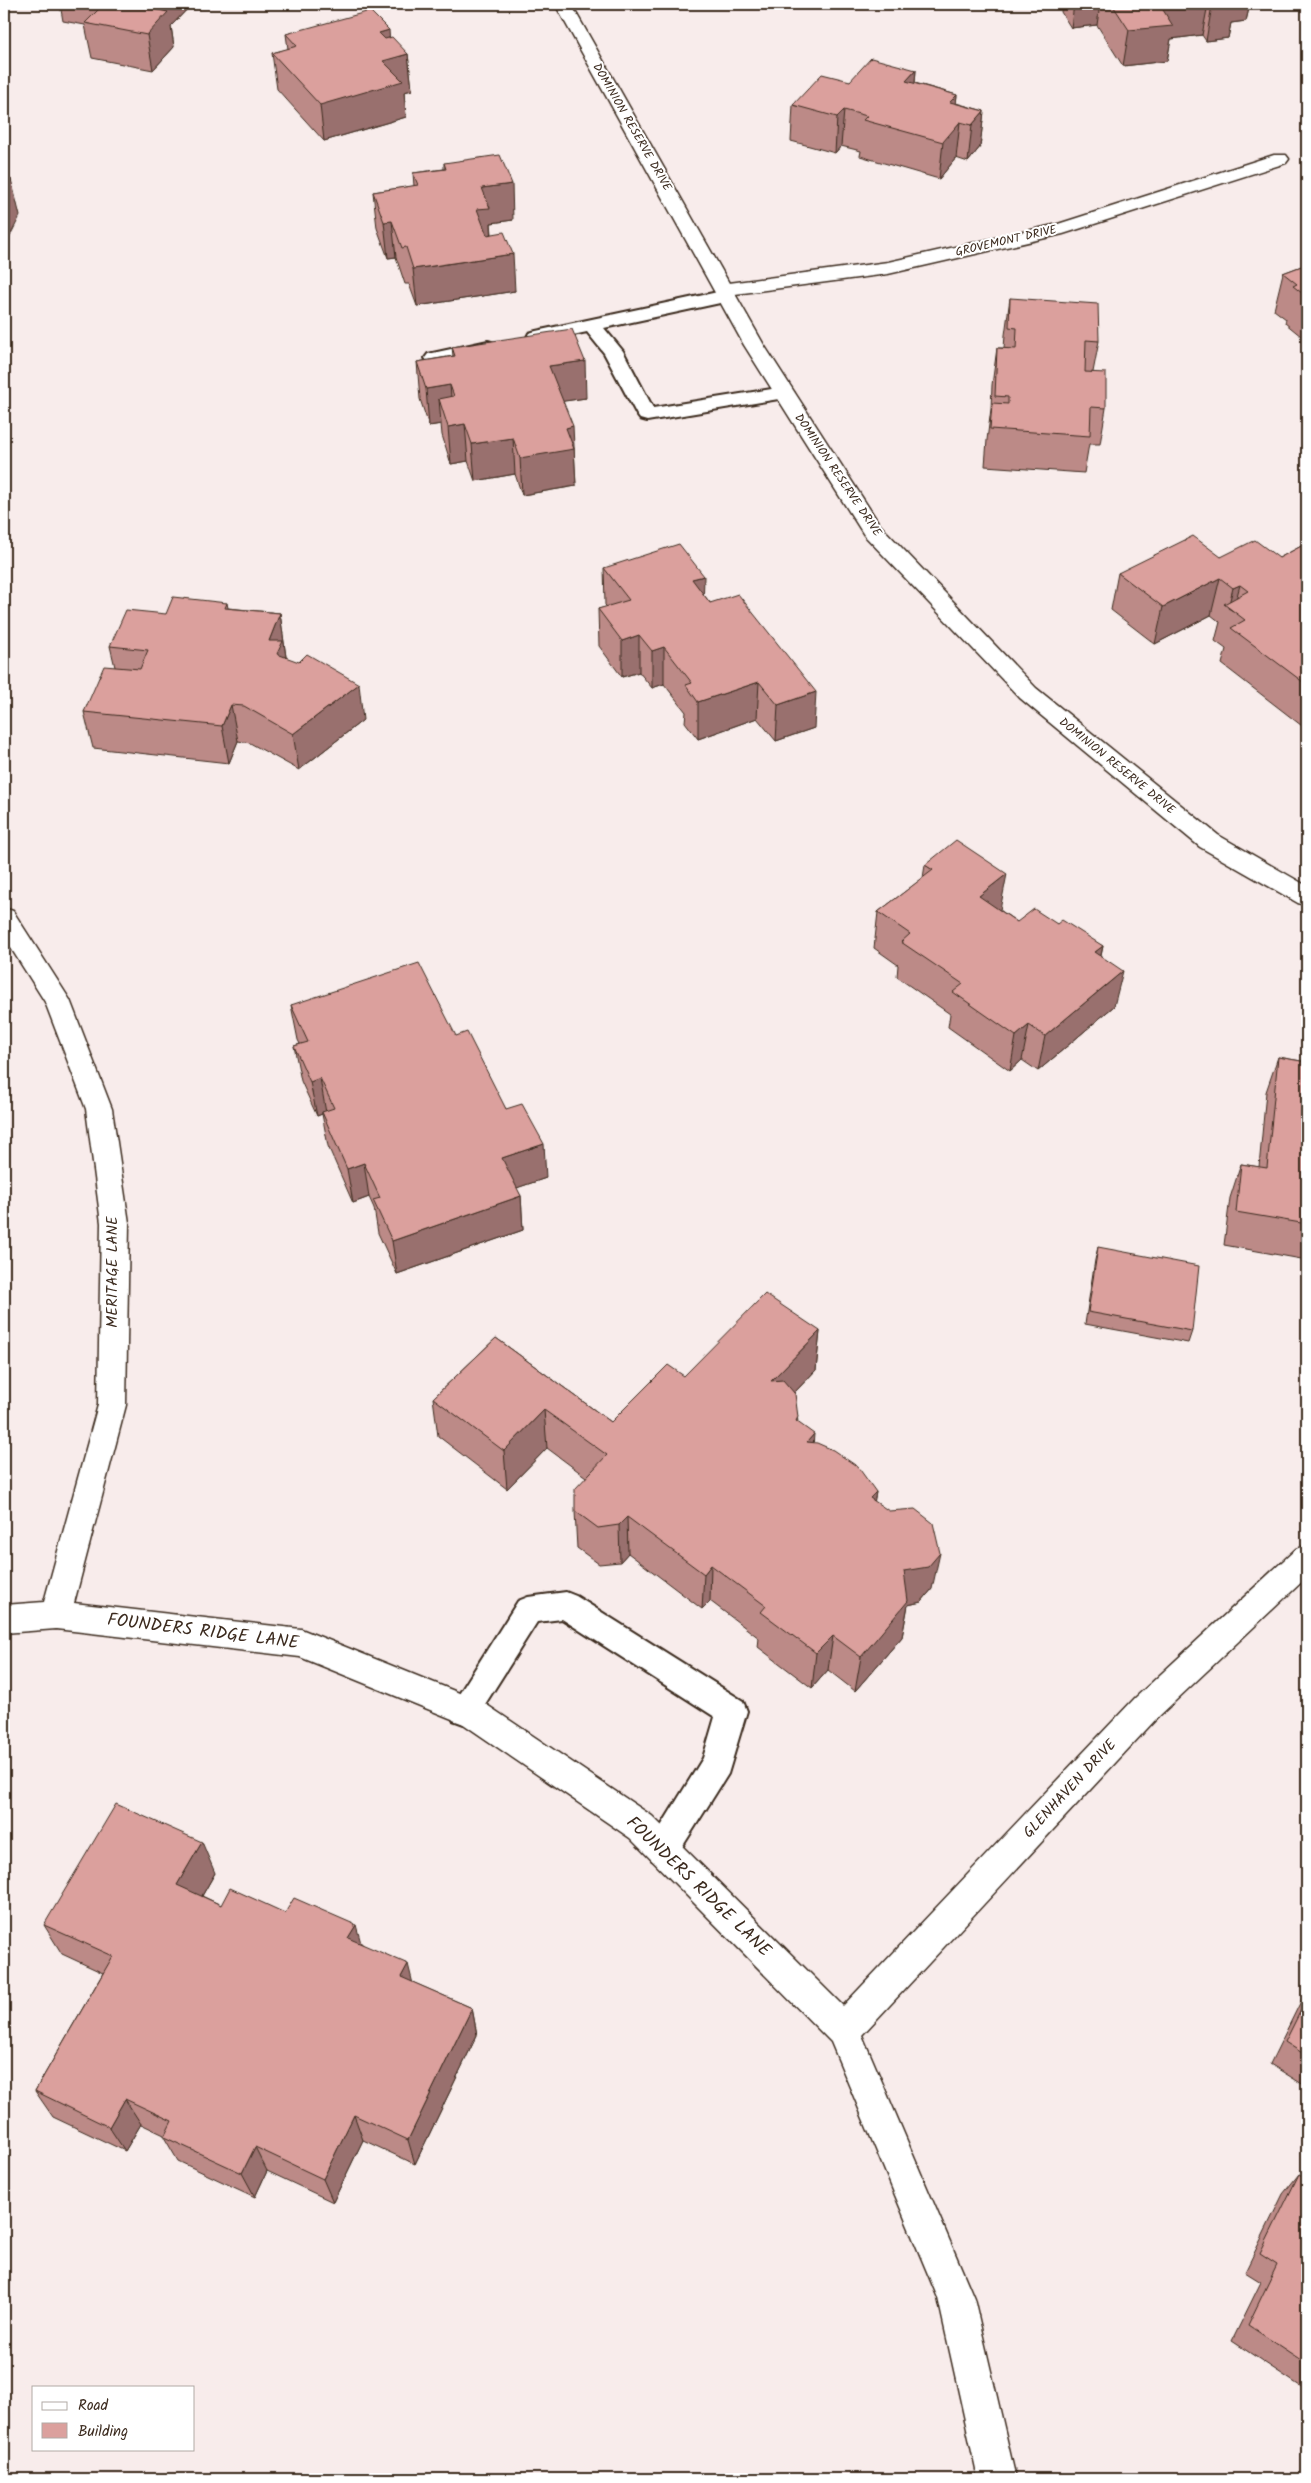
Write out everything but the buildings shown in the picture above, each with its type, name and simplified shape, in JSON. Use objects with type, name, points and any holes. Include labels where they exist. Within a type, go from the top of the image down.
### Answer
[{"type":"street","name":"DOMINION RESERVE DRIVE","points":[[563,4],[784,393],[872,530],[1028,693],[1209,841],[1307,897]]},
{"type":"street","name":"GROVEMONT DRIVE","points":[[726,293],[888,268],[1064,228],[1280,159]]},
{"type":"street","name":"MERITAGE LANE","points":[[4,917],[57,1000],[99,1109],[115,1223],[112,1405],[56,1615]]},
{"type":"street","name":"GLENHAVEN DRIVE","points":[[843,2030],[1146,1708],[1307,1558]]},
{"type":"street","name":"FOUNDERS RIDGE LANE","points":[[4,1618],[56,1615],[301,1643],[473,1713],[641,1827],[843,2030],[956,2298],[997,2479]]},
{"type":"lane","points":[[435,358],[592,325],[726,293]]},
{"type":"lane","points":[[592,325],[614,351],[647,415],[784,393]]},
{"type":"lane","points":[[464,1710],[528,1610],[566,1605],[732,1710],[717,1764],[663,1849]]}]
